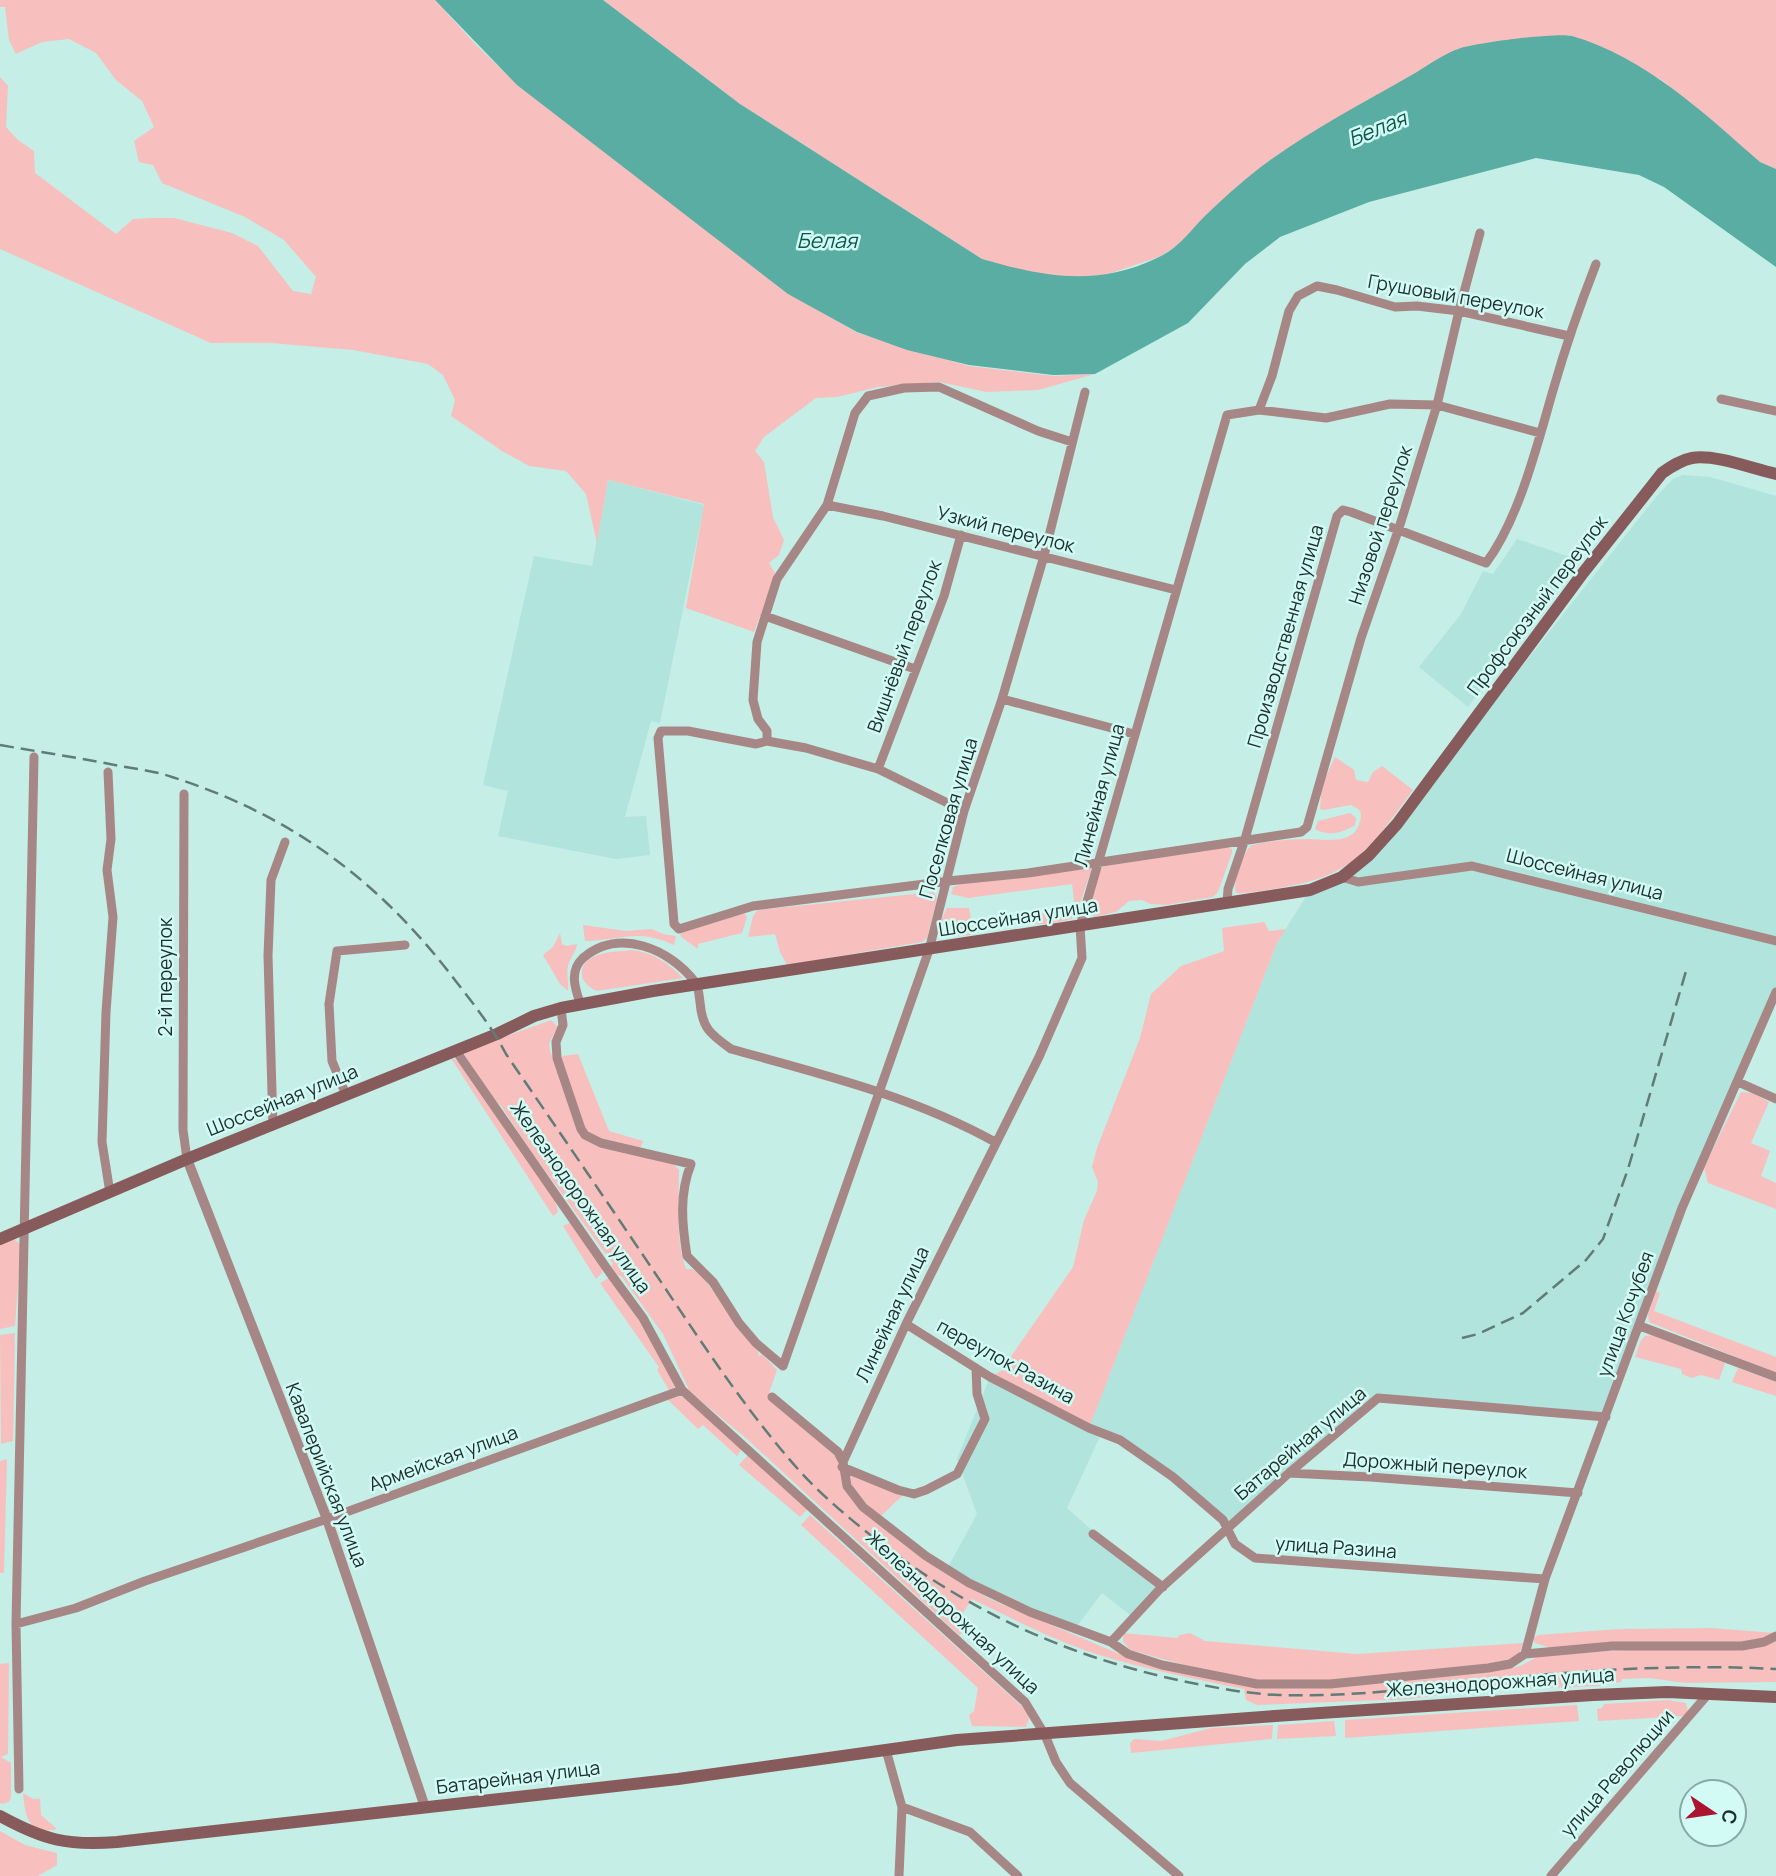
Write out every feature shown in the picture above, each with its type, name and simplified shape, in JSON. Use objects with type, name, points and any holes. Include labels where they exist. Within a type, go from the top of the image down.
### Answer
[{"type":"main road","name":"Профсоюзный переулок","points":[[1369,855],[1397,824],[1583,573],[1662,473],[1677,462],[1694,457],[1710,458],[1776,474]]},
{"type":"main road","name":"Шоссейная улица","points":[[0,1239],[187,1159],[457,1051],[534,1016],[561,1008],[698,984],[1310,890],[1342,877],[1369,855]]},
{"type":"main road","name":"Железнодорожная улица","points":[[1045,1735],[1519,1699],[1667,1692],[1776,1697]]},
{"type":"main road","name":"Батарейная улица","points":[[0,1816],[38,1835],[85,1844],[219,1832],[678,1779],[957,1741],[1045,1735]]},
{"type":"street","name":"Низовой переулок","points":[[1245,839],[1301,832],[1307,827],[1361,638],[1437,405],[1480,233]]},
{"type":"street","name":"Производственная улица","points":[[1227,903],[1228,889],[1245,839],[1337,516],[1343,510],[1351,512],[1486,563],[1505,533],[1540,433],[1569,336],[1596,264]]},
{"type":"street","name":"Грушовый переулок","points":[[1259,410],[1272,376],[1289,311],[1298,296],[1317,286],[1395,307],[1417,306],[1459,311],[1569,336]]},
{"type":"street","points":[[767,741],[767,731],[758,719],[753,700],[757,642],[777,579],[827,505],[855,413],[868,396],[904,388],[939,387],[1038,431],[1072,442]]},
{"type":"street","name":"Поселковая улица","points":[[783,1366],[929,950],[964,811],[1002,699],[1044,556],[1085,392]]},
{"type":"street","points":[[1721,399],[1776,411]]},
{"type":"street","points":[[1259,410],[1326,418],[1390,404],[1437,405],[1540,433]]},
{"type":"street","name":"Линейная улица","points":[[843,1464],[906,1324],[1040,1057],[1082,958],[1080,926],[1227,415],[1259,410]]},
{"type":"street","name":"Узкий переулок","points":[[827,505],[883,516],[1176,590]]},
{"type":"street","name":"Вишнёвый переулок","points":[[878,769],[944,596],[961,535]]},
{"type":"street","points":[[765,616],[915,669]]},
{"type":"street","points":[[1002,699],[1134,734]]},
{"type":"street","points":[[964,811],[878,769],[806,748],[767,741],[756,744],[688,731],[661,731],[658,738],[674,924],[679,929],[753,906],[1028,873],[1245,839]]},
{"type":"street","points":[[19,1789],[16,1624],[34,757]]},
{"type":"street","points":[[108,772],[111,839],[107,870],[113,917],[106,1012],[102,1142],[110,1193]]},
{"type":"street","name":"2-й переулок","points":[[184,794],[182,1116],[187,1159]]},
{"type":"street","points":[[274,1126],[268,945],[271,880],[285,842]]},
{"type":"street","name":"Шоссейная улица","points":[[1342,877],[1358,882],[1472,866],[1776,941]]},
{"type":"street","points":[[346,1096],[332,1061],[329,1004],[337,951],[405,945]]},
{"type":"street","points":[[580,1003],[573,975],[579,962],[589,953],[608,945],[648,945],[674,960],[698,984],[701,1018],[710,1034],[730,1049],[879,1091],[995,1142]]},
{"type":"street","name":"улица Кочубея","points":[[1525,1654],[1545,1579],[1682,1208],[1776,992]]},
{"type":"street","name":"Железнодорожная улица","points":[[561,1008],[563,1025],[556,1042],[556,1058],[580,1129],[585,1135],[601,1143],[691,1164],[684,1183],[682,1207],[687,1256],[713,1282],[738,1323],[783,1366]]},
{"type":"street","name":"Железнодорожная улица","points":[[457,1051],[643,1318],[682,1390],[1025,1702],[1045,1735]]},
{"type":"street","points":[[1738,1082],[1776,1099]]},
{"type":"street","name":"Кавалерийская улица","points":[[187,1159],[327,1519],[425,1807]]},
{"type":"street","name":"переулок Разина","points":[[906,1324],[976,1368],[1089,1427]]},
{"type":"street","points":[[1640,1326],[1776,1377]]},
{"type":"street","points":[[843,1464],[867,1479],[914,1494],[957,1474],[985,1419],[976,1394],[976,1368]]},
{"type":"street","name":"Армейская улица","points":[[16,1624],[76,1608],[682,1390]]},
{"type":"street","name":"Железнодорожная улица","points":[[772,1397],[838,1452],[847,1486],[863,1507],[926,1556],[969,1583],[1030,1612],[1111,1642],[1128,1654],[1162,1665],[1257,1684],[1331,1684],[1488,1668],[1510,1664],[1525,1654],[1612,1646],[1742,1646],[1764,1642],[1776,1636]]},
{"type":"street","name":"Батарейная улица","points":[[1111,1642],[1163,1587],[1289,1473],[1378,1398],[1606,1417]]},
{"type":"street","name":"улица Разина","points":[[1089,1427],[1120,1440],[1173,1477],[1223,1520],[1235,1544],[1255,1558],[1545,1579]]},
{"type":"street","name":"Дорожный переулок","points":[[1289,1473],[1370,1476],[1578,1493]]},
{"type":"street","points":[[1093,1534],[1163,1587]]},
{"type":"street","name":"улица Революции","points":[[1551,1876],[1709,1693]]},
{"type":"street","points":[[1045,1735],[1056,1762],[1070,1783],[1179,1876]]},
{"type":"street","points":[[886,1750],[902,1807],[899,1876]]},
{"type":"street","points":[[902,1807],[970,1832],[1018,1876]]},
{"type":"shaded area","points":[[0,0],[435,0],[517,84],[789,294],[858,333],[969,366],[1053,376],[1095,374],[1038,390],[987,392],[939,382],[878,387],[837,397],[816,398],[764,437],[755,451],[764,462],[773,517],[784,540],[779,555],[769,563],[776,575],[754,632],[686,608],[704,504],[608,480],[597,543],[586,494],[566,471],[529,466],[451,416],[455,400],[443,375],[428,364],[353,350],[271,343],[211,343],[0,249],[0,77],[8,86],[6,127],[34,151],[35,173],[116,234],[133,219],[174,218],[232,233],[258,246],[293,291],[311,294],[316,277],[284,240],[245,217],[162,183],[153,165],[139,162],[134,141],[154,127],[142,101],[116,80],[96,53],[69,39],[42,42],[16,54],[9,40],[5,7],[0,7]]},
{"type":"shaded area","points":[[603,0],[1776,0],[1776,169],[1760,162],[1663,81],[1616,55],[1569,35],[1369,99],[1269,161],[1207,214],[1183,242],[1159,257],[1105,275],[1070,278],[1027,272],[982,259],[740,104]]},
{"type":"shaded area","points":[[1683,475],[1710,477],[1776,496],[1776,992],[1682,1208],[1606,1417],[1378,1398],[1227,1530],[1173,1477],[1102,1432],[1067,1508],[1159,1590],[1133,1617],[1102,1593],[1074,1630],[947,1569],[977,1514],[957,1459],[990,1377],[1089,1427],[1277,943],[1310,890],[1342,877],[1397,824],[1656,497],[1673,479]]},
{"type":"shaded area","points":[[608,480],[704,505],[660,723],[651,721],[625,817],[646,816],[650,855],[616,859],[498,836],[508,791],[483,785],[534,556],[592,566]]},
{"type":"shaded area","points":[[1517,539],[1579,560],[1468,707],[1419,667],[1461,614],[1483,571],[1493,574]]},
{"type":"shaded area","points":[[1335,757],[1354,770],[1356,780],[1368,782],[1373,772],[1382,766],[1413,790],[1371,844],[1343,867],[1305,883],[1258,892],[1236,893],[1235,881],[1239,867],[1252,845],[1294,839],[1346,838],[1357,829],[1361,815],[1354,806],[1320,809],[1322,785]]},
{"type":"shaded area","points":[[1350,813],[1356,818],[1355,825],[1345,830],[1330,833],[1315,829],[1318,821]]},
{"type":"shaded area","points":[[1226,847],[1232,849],[1232,853],[1218,892],[1213,897],[1166,905],[1150,904],[1142,900],[1129,901],[1116,912],[1094,917],[1087,910],[1101,869],[1105,865]]},
{"type":"shaded area","points":[[1092,868],[1077,912],[1072,919],[1056,923],[1029,922],[1043,913],[1075,908],[1072,884],[968,898],[951,894],[953,887],[961,884]]},
{"type":"shaded area","points":[[934,892],[937,899],[927,938],[922,942],[787,965],[775,934],[748,937],[753,916],[758,910]]},
{"type":"shaded area","points":[[947,908],[969,908],[973,930],[970,935],[943,938],[940,923]]},
{"type":"shaded area","points":[[741,913],[747,917],[742,933],[698,944],[698,949],[681,937],[680,932]]},
{"type":"shaded area","points":[[1264,922],[1269,931],[1286,929],[1277,943],[1089,1428],[990,1377],[1001,1371],[1073,1267],[1084,1220],[1097,1191],[1098,1182],[1092,1167],[1097,1148],[1140,1038],[1151,994],[1181,966],[1224,951],[1222,928]]},
{"type":"shaded area","points":[[583,925],[626,931],[652,929],[676,936],[674,945],[640,936],[585,941]]},
{"type":"shaded area","points":[[560,933],[562,944],[577,944],[568,966],[568,991],[560,984],[543,955],[553,947]]},
{"type":"shaded area","points":[[632,950],[660,959],[683,978],[597,991],[584,981],[583,968],[592,957]]},
{"type":"shaded area","points":[[551,1020],[558,1027],[549,1043],[550,1051],[580,1132],[672,1163],[679,1170],[679,1233],[686,1269],[701,1274],[757,1348],[759,1356],[762,1354],[777,1370],[768,1396],[837,1456],[843,1483],[853,1500],[970,1588],[990,1599],[1124,1656],[1257,1684],[1508,1669],[1539,1656],[1776,1639],[1776,1682],[1685,1683],[1649,1678],[1622,1679],[1621,1682],[1599,1686],[1474,1691],[1409,1699],[1257,1705],[1246,1700],[1244,1689],[1096,1654],[1049,1636],[972,1599],[956,1624],[965,1631],[959,1635],[747,1439],[690,1392],[663,1334],[622,1277],[616,1274],[611,1266],[613,1264],[464,1055],[468,1050]]},
{"type":"shaded area","points":[[578,1054],[609,1131],[643,1141],[640,1149],[590,1135],[584,1130],[561,1059],[563,1056]]},
{"type":"shaded area","points":[[451,1058],[458,1061],[555,1200],[558,1212],[553,1216]]},
{"type":"shaded area","points":[[1741,1092],[1753,1093],[1769,1102],[1751,1143],[1770,1151],[1761,1176],[1776,1183],[1776,1209],[1708,1183],[1704,1167]]},
{"type":"shaded area","points":[[572,1222],[602,1267],[602,1273],[596,1279],[563,1226]]},
{"type":"shaded area","points":[[14,1239],[21,1245],[15,1326],[0,1329],[0,1242]]},
{"type":"shaded area","points":[[609,1278],[641,1322],[675,1385],[673,1390],[669,1390],[657,1370],[659,1367],[600,1283]]},
{"type":"shaded area","points":[[1656,1291],[1660,1293],[1654,1311],[1776,1357],[1776,1373],[1649,1322],[1648,1314]]},
{"type":"shaded area","points":[[15,1333],[13,1441],[1,1444],[0,1335]]},
{"type":"shaded area","points":[[1652,1335],[1725,1363],[1719,1380],[1701,1375],[1692,1378],[1682,1374],[1681,1369],[1635,1357],[1641,1340]]},
{"type":"shaded area","points":[[1738,1368],[1776,1382],[1776,1396],[1732,1382]]},
{"type":"shaded area","points":[[684,1397],[742,1448],[737,1456],[703,1425],[698,1429],[668,1400]]},
{"type":"shaded area","points":[[748,1455],[808,1509],[800,1517],[739,1465]]},
{"type":"shaded area","points":[[7,1459],[4,1573],[0,1573],[0,1461]]},
{"type":"shaded area","points":[[849,1475],[903,1495],[881,1516],[857,1493]]},
{"type":"shaded area","points":[[810,1515],[1027,1711],[1029,1719],[1026,1727],[972,1726],[969,1715],[974,1711],[978,1688],[801,1525]]},
{"type":"shaded area","points":[[1711,1628],[1775,1633],[1749,1643],[1551,1648],[1535,1643],[1533,1638],[1538,1635],[1619,1629]]},
{"type":"shaded area","points":[[1123,1633],[1177,1638],[1190,1633],[1205,1641],[1357,1654],[1523,1643],[1520,1652],[1510,1661],[1341,1681],[1260,1681],[1199,1669],[1130,1650],[1123,1641]]},
{"type":"shaded area","points":[[9,1663],[8,1754],[1,1757],[11,1763],[11,1797],[9,1802],[2,1804],[0,1803],[0,1664]]},
{"type":"shaded area","points":[[1668,1700],[1686,1703],[1686,1716],[1598,1721],[1597,1709],[1604,1704]]},
{"type":"shaded area","points":[[1577,1705],[1579,1721],[1345,1738],[1345,1720]]},
{"type":"shaded area","points":[[1334,1721],[1336,1736],[1277,1739],[1278,1725]]},
{"type":"shaded area","points":[[1273,1725],[1272,1739],[1131,1753],[1130,1743],[1134,1739],[1161,1741],[1211,1728]]},
{"type":"shaded area","points":[[23,1793],[33,1799],[40,1799],[41,1815],[57,1829],[40,1830],[34,1827],[27,1816]]},
{"type":"shaded area","points":[[0,1831],[25,1845],[57,1853],[57,1865],[38,1876],[0,1876]]},
{"type":"water","name":"Белая","points":[[435,0],[603,0],[740,104],[982,259],[1027,271],[1070,276],[1113,273],[1165,254],[1179,244],[1230,193],[1269,161],[1321,127],[1448,53],[1500,41],[1551,35],[1572,36],[1599,45],[1649,72],[1695,106],[1760,162],[1776,169],[1776,267],[1664,187],[1639,175],[1536,158],[1369,202],[1280,237],[1245,264],[1188,323],[1095,374],[1053,375],[969,365],[907,350],[857,332],[788,294],[517,85]]},
{"type":"railway","points":[[0,745],[153,772],[216,793],[296,833],[366,884],[429,948],[478,1010],[723,1373],[797,1468],[816,1488],[878,1541],[913,1567],[986,1611],[1024,1630],[1103,1660],[1187,1682],[1267,1694],[1381,1692],[1606,1670],[1691,1667],[1776,1669]]},
{"type":"railway","points":[[1462,1338],[1478,1334],[1523,1313],[1586,1260],[1603,1239],[1628,1169],[1686,971]]}]
